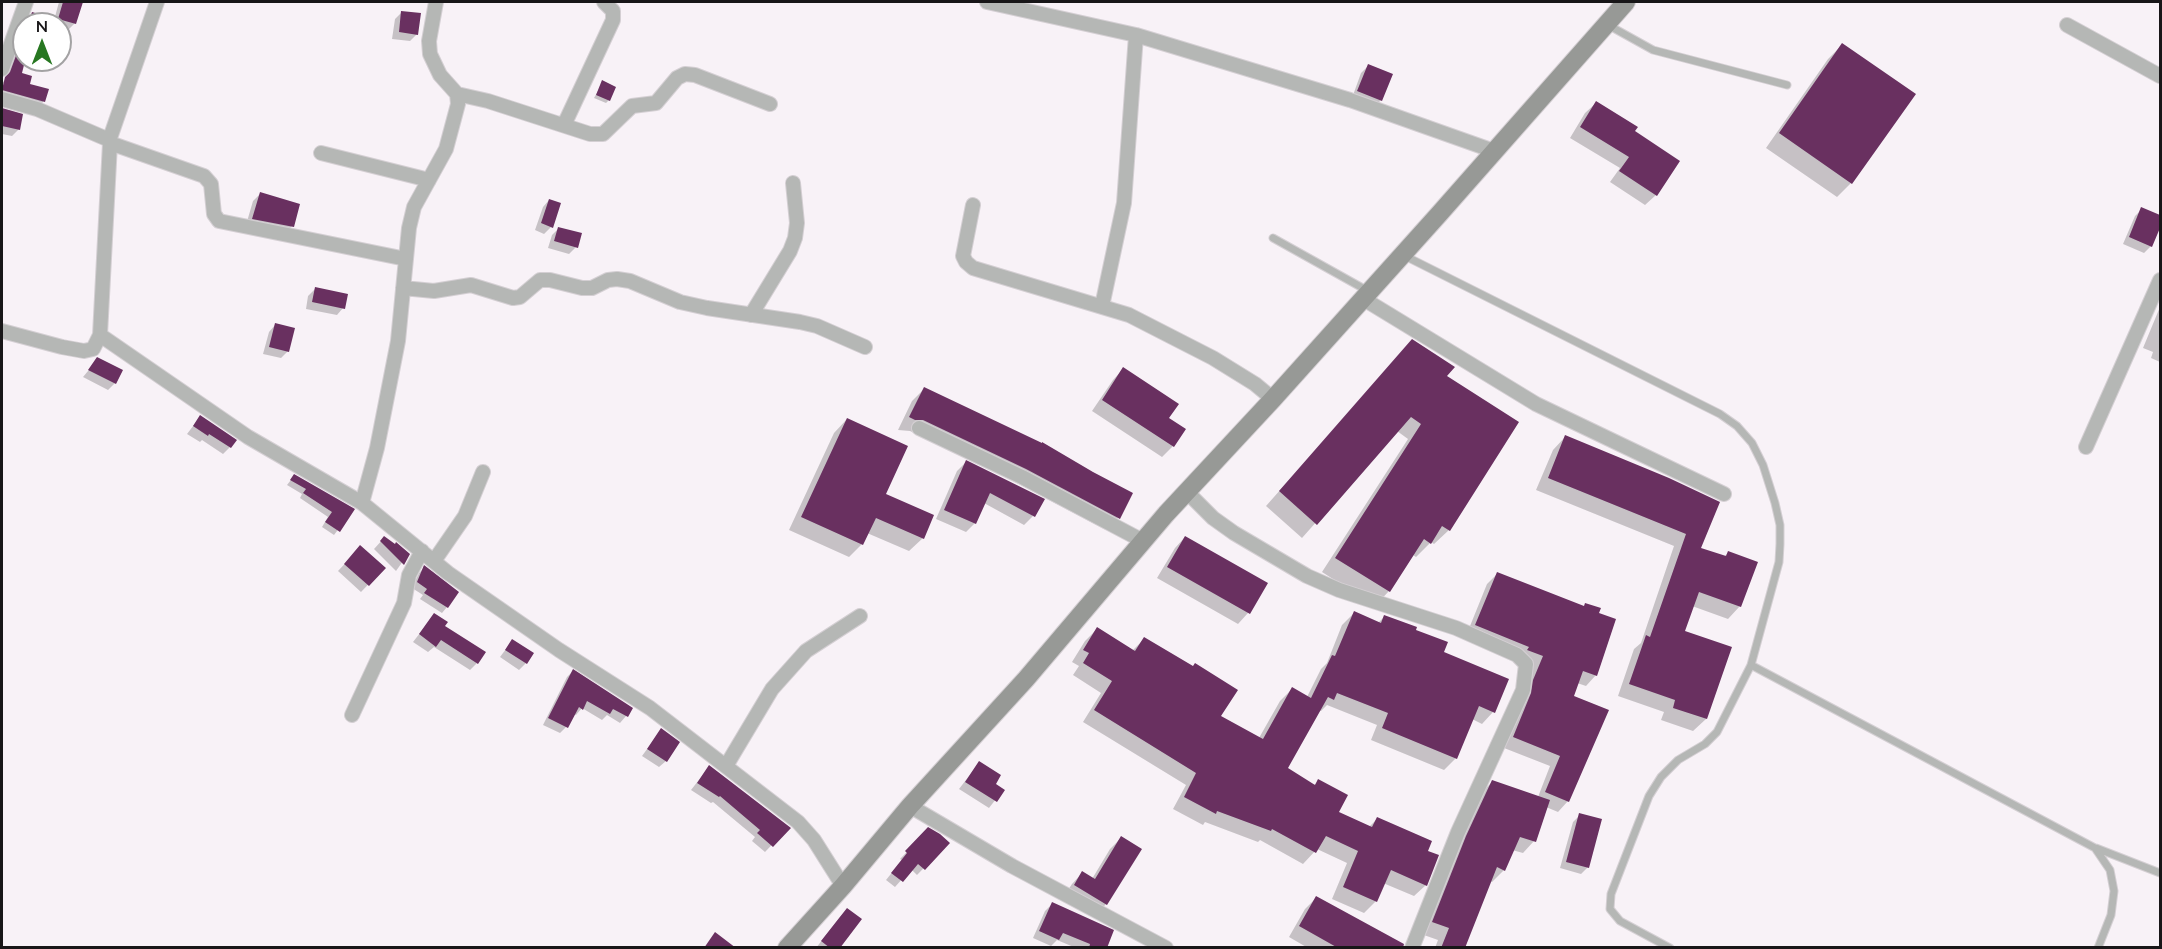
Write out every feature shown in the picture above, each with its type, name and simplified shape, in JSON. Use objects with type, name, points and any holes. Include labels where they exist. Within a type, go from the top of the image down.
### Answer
[{"type":"main road","points":[[787,948],[910,806],[1026,679],[1143,541],[1273,399],[1626,2]]},
{"type":"street","points":[[2,69],[26,2]]},
{"type":"street","points":[[2,331],[84,351],[93,349],[100,335],[109,142],[157,2]]},
{"type":"street","points":[[436,2],[429,41],[430,54],[440,75],[457,94],[488,101],[590,134],[603,134],[632,106],[656,103],[677,78],[686,74],[695,75],[770,104]]},
{"type":"street","points":[[564,126],[613,20],[613,11],[604,2]]},
{"type":"street","points":[[987,2],[1136,35],[1350,100],[1494,151]]},
{"type":"street","points":[[2067,25],[2160,76]]},
{"type":"street","points":[[1102,306],[1124,203],[1136,35]]},
{"type":"street","points":[[362,503],[377,448],[396,351],[409,228],[414,207],[446,149],[458,104],[457,94]]},
{"type":"street","points":[[2,99],[37,109],[109,142],[204,176],[211,184],[214,214],[219,221],[406,259]]},
{"type":"street","points":[[321,153],[429,180]]},
{"type":"street","points":[[751,315],[790,251],[795,238],[797,223],[793,183]]},
{"type":"street","points":[[973,205],[963,256],[973,268],[1102,306],[1144,321],[1213,358],[1255,384],[1273,399]]},
{"type":"street","points":[[403,288],[434,291],[471,285],[513,298],[519,297],[540,280],[550,279],[582,288],[592,288],[608,279],[618,279],[630,281],[680,302],[817,326],[865,347]]},
{"type":"street","points":[[2086,447],[2160,280]]},
{"type":"street","points":[[1365,295],[1536,404],[1724,494]]},
{"type":"street","points":[[100,335],[248,437],[362,503],[448,573],[559,650],[650,708],[798,822],[814,840],[843,886]]},
{"type":"street","points":[[919,428],[1022,477],[1143,541]]},
{"type":"street","points":[[434,561],[465,516],[483,472]]},
{"type":"street","points":[[1187,492],[1213,518],[1234,533],[1307,576],[1339,590],[1456,628],[1517,655],[1526,664],[1523,690],[1458,832],[1412,948]]},
{"type":"street","points":[[352,715],[404,603],[409,575],[422,551]]},
{"type":"street","points":[[726,765],[771,689],[806,651],[860,616]]},
{"type":"street","points":[[910,806],[1012,866],[1161,946]]},
{"type":"lane","points":[[1606,24],[1653,50],[1787,85]]},
{"type":"lane","points":[[1273,238],[1365,295]]},
{"type":"lane","points":[[1402,255],[1720,414],[1737,426],[1752,443],[1763,465],[1780,525],[1779,562],[1751,665],[1717,732],[1705,744],[1678,760],[1661,777],[1649,796],[1611,894],[1610,909],[1620,921],[1670,948]]},
{"type":"lane","points":[[1751,665],[2095,848],[2160,873]]},
{"type":"lane","points":[[2095,848],[2109,870],[2114,891],[2111,915],[2098,948]]},
{"type":"building","points":[[63,2],[83,2],[76,24],[72,23],[72,12],[60,12]]},
{"type":"building","points":[[401,11],[421,13],[418,35],[399,32]]},
{"type":"building","points":[[1842,43],[1916,94],[1852,184],[1779,133]]},
{"type":"building","points":[[1368,64],[1393,74],[1382,101],[1357,91]]},
{"type":"building","points":[[12,67],[12,72],[22,72],[32,76],[30,84],[49,89],[45,102],[2,90],[5,77]]},
{"type":"building","points":[[602,80],[616,87],[610,101],[596,95]]},
{"type":"building","points":[[1596,101],[1638,127],[1635,131],[1680,161],[1657,196],[1619,171],[1629,157],[1580,127]]},
{"type":"building","points":[[2,108],[23,114],[20,130],[2,126]]},
{"type":"building","points":[[260,192],[300,204],[294,227],[252,219]]},
{"type":"building","points":[[549,199],[561,203],[553,228],[541,223]]},
{"type":"building","points":[[2141,207],[2160,215],[2160,228],[2152,247],[2129,237]]},
{"type":"building","points":[[558,227],[582,233],[578,248],[554,241]]},
{"type":"building","points":[[315,287],[348,294],[345,309],[312,302]]},
{"type":"building","points":[[275,323],[295,328],[289,352],[269,347]]},
{"type":"building","points":[[1412,339],[1455,367],[1447,376],[1519,422],[1450,531],[1442,526],[1431,544],[1424,539],[1390,592],[1335,558],[1421,424],[1411,417],[1317,525],[1279,491]]},
{"type":"building","points":[[97,357],[123,370],[116,384],[88,370]]},
{"type":"building","points":[[1123,367],[1179,404],[1169,418],[1186,429],[1174,447],[1102,400]]},
{"type":"building","points":[[924,387],[1042,442],[1133,493],[1120,519],[1026,469],[923,420],[909,417]]},
{"type":"building","points":[[200,415],[237,440],[231,448],[193,426]]},
{"type":"building","points":[[847,418],[908,446],[886,494],[934,515],[924,539],[876,518],[863,545],[801,517]]},
{"type":"building","points":[[1565,435],[1720,502],[1701,548],[1726,556],[1728,551],[1758,562],[1741,607],[1699,592],[1685,631],[1732,647],[1707,719],[1673,708],[1675,700],[1629,684],[1646,635],[1650,637],[1686,534],[1548,478]]},
{"type":"building","points":[[966,460],[1045,499],[1035,517],[990,493],[976,524],[944,510]]},
{"type":"building","points":[[294,474],[355,509],[340,532],[325,522],[332,512],[303,493],[306,489],[290,480]]},
{"type":"building","points":[[384,536],[395,544],[396,542],[410,554],[404,565],[380,541]]},
{"type":"building","points":[[1185,536],[1268,583],[1250,614],[1167,567]]},
{"type":"building","points":[[360,545],[386,568],[369,586],[344,564]]},
{"type":"building","points":[[424,565],[459,592],[448,608],[424,593],[427,589],[417,582]]},
{"type":"building","points":[[1497,572],[1584,606],[1585,603],[1601,608],[1599,613],[1616,619],[1597,676],[1583,671],[1574,696],[1609,710],[1569,802],[1545,792],[1560,756],[1513,737],[1543,656],[1527,650],[1529,647],[1475,625]]},
{"type":"building","points":[[1354,611],[1381,623],[1384,615],[1417,627],[1416,630],[1448,642],[1444,652],[1509,679],[1495,713],[1479,706],[1457,759],[1382,728],[1388,713],[1337,693],[1334,700],[1328,697],[1288,768],[1315,785],[1318,779],[1348,795],[1339,812],[1372,827],[1377,817],[1432,841],[1428,851],[1439,855],[1427,886],[1391,870],[1377,902],[1343,887],[1358,851],[1326,836],[1316,853],[1272,829],[1271,831],[1217,811],[1216,814],[1184,797],[1196,773],[1094,710],[1112,681],[1083,663],[1089,653],[1083,650],[1097,627],[1135,651],[1144,637],[1193,666],[1195,663],[1238,690],[1221,716],[1263,739],[1292,687],[1311,698],[1332,655],[1335,656]]},
{"type":"building","points":[[434,613],[448,622],[445,626],[486,652],[478,664],[441,640],[436,647],[419,634]]},
{"type":"building","points":[[512,639],[534,653],[527,664],[505,650]]},
{"type":"building","points":[[573,669],[633,708],[628,717],[613,709],[610,714],[587,701],[583,710],[579,707],[568,728],[548,718]]},
{"type":"building","points":[[661,728],[680,742],[667,762],[647,749]]},
{"type":"building","points":[[979,761],[1001,775],[996,784],[1005,790],[997,802],[965,782]]},
{"type":"building","points":[[709,765],[791,828],[773,847],[757,833],[760,830],[720,796],[697,783]]},
{"type":"building","points":[[1492,780],[1550,800],[1536,842],[1520,837],[1505,871],[1497,867],[1465,948],[1441,948],[1449,928],[1432,922],[1466,836]]},
{"type":"building","points":[[1579,813],[1602,819],[1589,868],[1566,862]]},
{"type":"building","points":[[928,827],[950,843],[925,870],[918,864],[903,882],[891,873],[907,853],[905,851]]},
{"type":"building","points":[[1121,836],[1142,849],[1107,905],[1074,885],[1082,871],[1095,879]]},
{"type":"building","points":[[1316,896],[1404,944],[1403,948],[1338,948],[1299,926]]},
{"type":"building","points":[[1052,902],[1114,930],[1107,948],[1089,948],[1090,944],[1063,933],[1059,940],[1039,931]]},
{"type":"building","points":[[847,908],[862,919],[840,948],[830,948],[821,941]]},
{"type":"building","points":[[715,932],[736,948],[704,948]]}]
